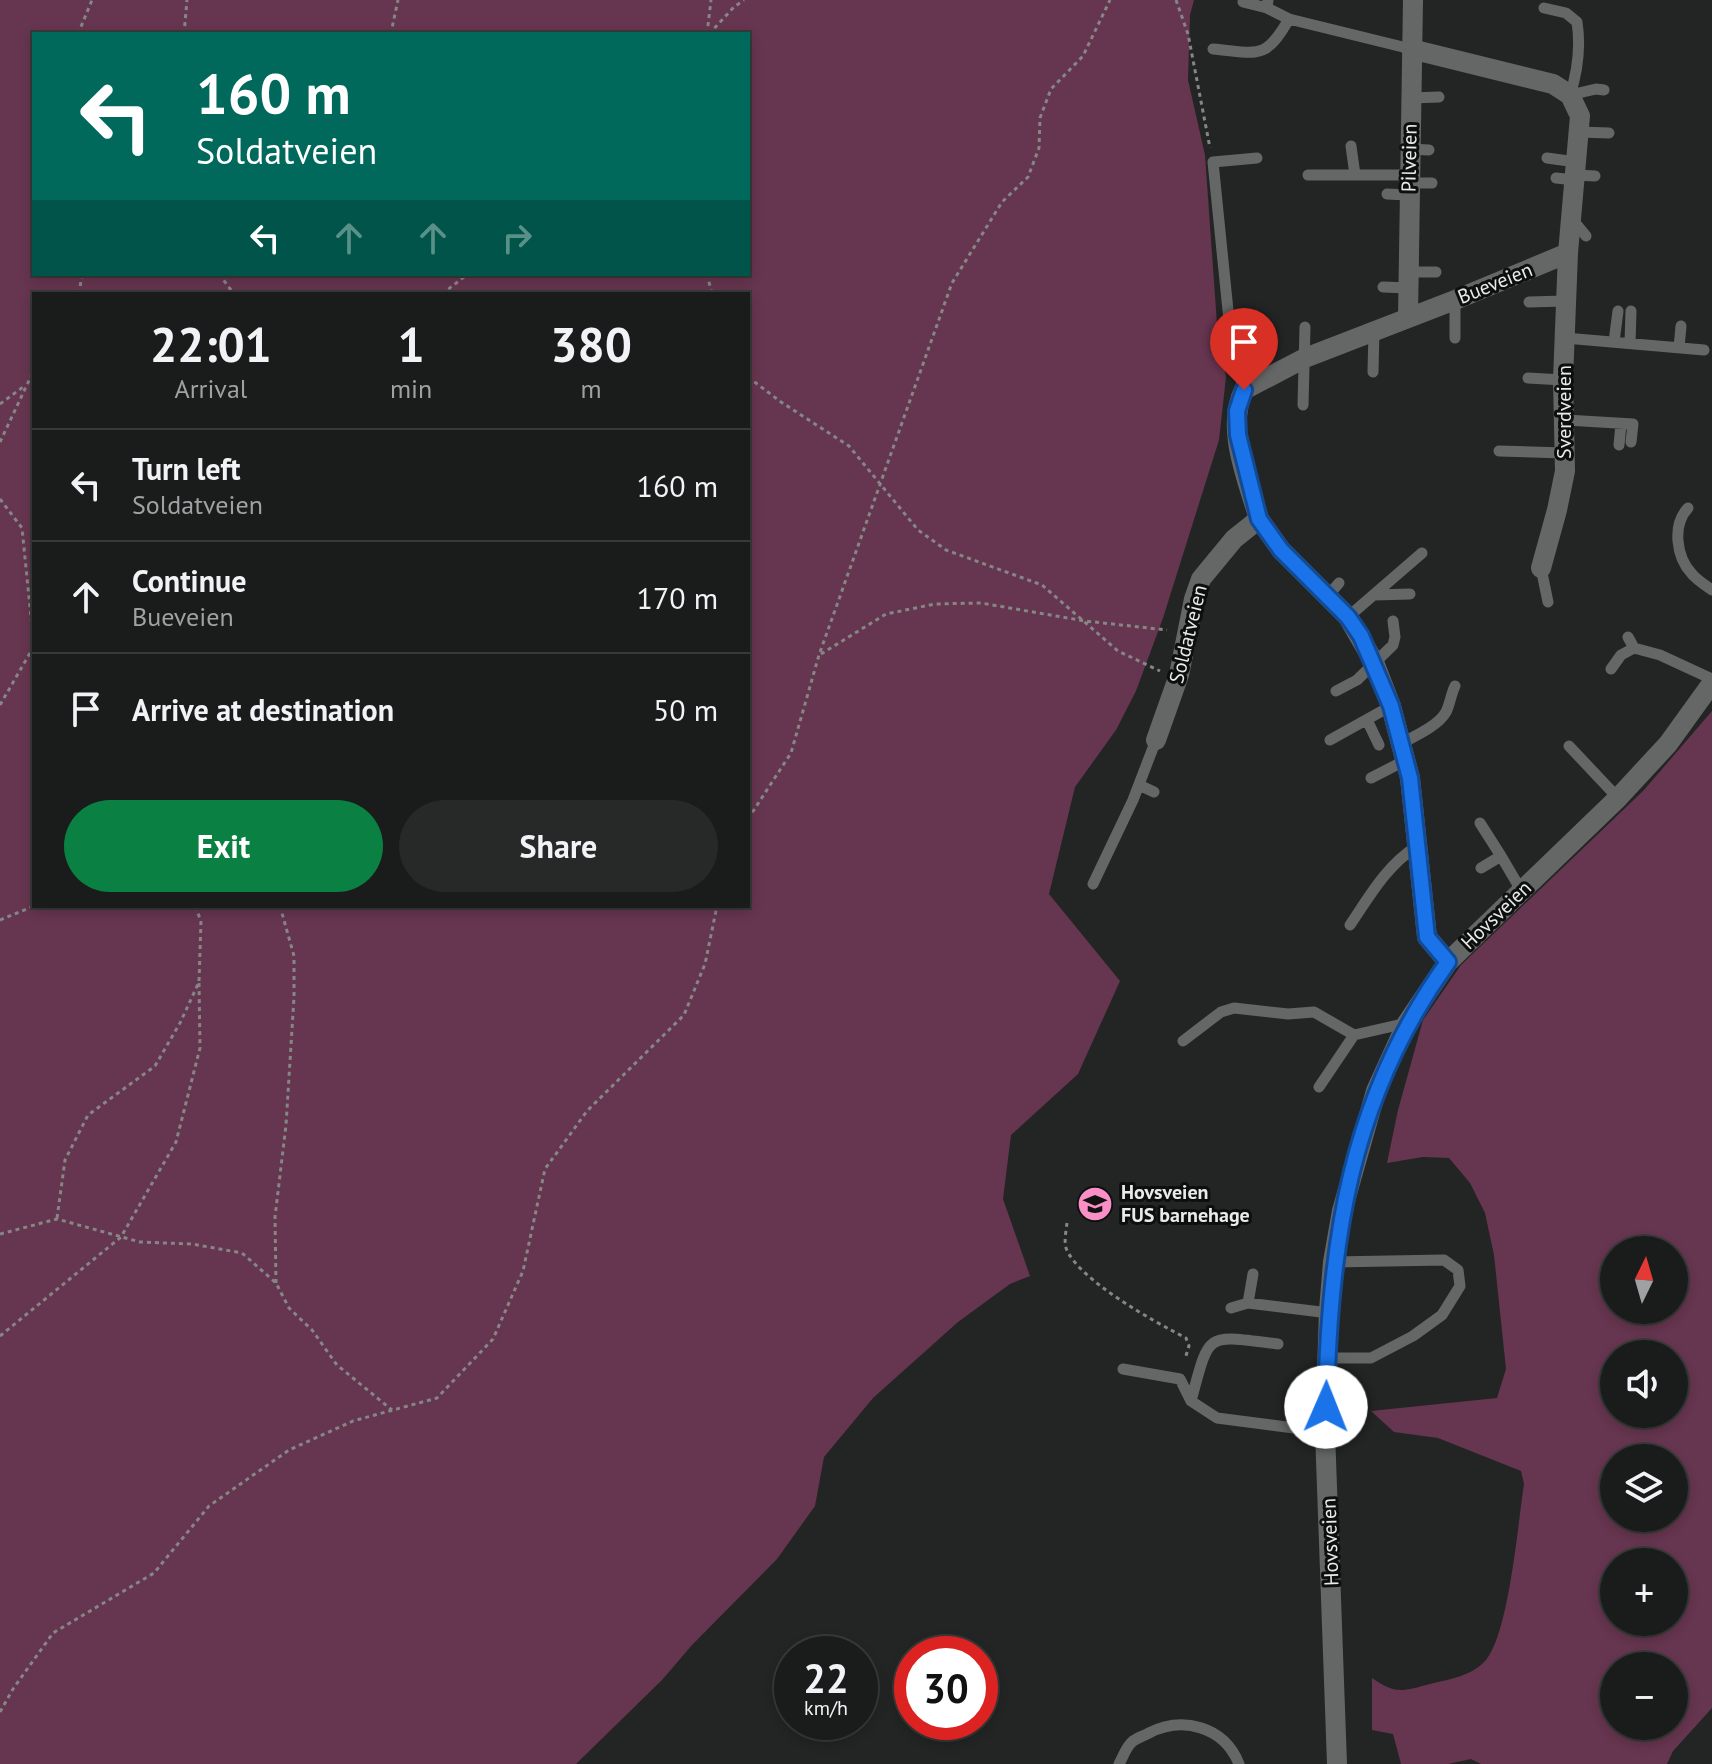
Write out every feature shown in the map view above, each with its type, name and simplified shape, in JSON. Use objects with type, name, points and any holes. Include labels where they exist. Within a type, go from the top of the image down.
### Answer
[{"type":"street","name":"Pilveien","points":[[1408,317],[1408,184],[1419,150],[1411,98],[1413,0]]},
{"type":"street","points":[[1411,49],[1507,66],[1553,84],[1570,95],[1580,116],[1568,253]]},
{"type":"street","name":"Bueveien","points":[[1244,390],[1305,358],[1568,253]]},
{"type":"street","name":"Sverdveien","points":[[1541,568],[1557,534],[1565,453],[1563,380],[1568,253]]},
{"type":"street","points":[[1244,390],[1237,411],[1238,435],[1259,519],[1281,550],[1333,590],[1374,662],[1391,706],[1404,752],[1414,807],[1427,937],[1448,962]]},
{"type":"street","name":"Soldatveien","points":[[1156,740],[1179,675],[1201,579],[1234,539],[1259,519]]},
{"type":"street","name":"Hovsveien","points":[[1337,1764],[1325,1432],[1329,1313],[1333,1262],[1342,1211],[1376,1091],[1407,1023],[1448,962],[1618,798],[1668,744],[1709,691]]},
{"type":"lane","points":[[1243,2],[1268,4],[1289,19],[1411,49]]},
{"type":"lane","points":[[1544,8],[1566,13],[1577,22],[1580,46],[1570,95],[1587,90],[1604,90]]},
{"type":"lane","points":[[1213,49],[1262,52],[1274,44],[1289,19]]},
{"type":"lane","points":[[1411,98],[1439,97]]},
{"type":"lane","points":[[1579,132],[1609,133]]},
{"type":"lane","points":[[1351,146],[1355,175]]},
{"type":"lane","points":[[1244,390],[1232,350],[1213,162],[1257,158]]},
{"type":"lane","points":[[1547,158],[1575,174]]},
{"type":"lane","points":[[1308,175],[1355,175],[1408,184],[1432,183]]},
{"type":"lane","points":[[1387,194],[1408,184]]},
{"type":"lane","points":[[1571,218],[1586,236]]},
{"type":"lane","points":[[1383,287],[1436,272]]},
{"type":"lane","points":[[1455,300],[1455,338]]},
{"type":"lane","points":[[1529,302],[1565,301]]},
{"type":"lane","points":[[1614,342],[1625,311],[1630,343]]},
{"type":"lane","points":[[1679,348],[1681,326]]},
{"type":"lane","points":[[1303,405],[1305,327]]},
{"type":"lane","points":[[1373,372],[1374,330]]},
{"type":"lane","points":[[1565,338],[1704,350]]},
{"type":"lane","points":[[1528,378],[1563,380]]},
{"type":"lane","points":[[1566,420],[1633,424],[1625,444]]},
{"type":"lane","points":[[1499,451],[1565,453]]},
{"type":"lane","points":[[1688,508],[1680,516],[1677,533],[1684,565],[1712,590]]},
{"type":"lane","points":[[1348,617],[1422,553]]},
{"type":"lane","points":[[1541,568],[1548,602]]},
{"type":"lane","points":[[1373,595],[1410,594]]},
{"type":"lane","points":[[1336,691],[1357,680],[1393,645],[1393,621]]},
{"type":"lane","points":[[1611,669],[1631,643],[1660,655],[1709,691]]},
{"type":"lane","points":[[1371,778],[1404,752],[1445,712],[1455,686]]},
{"type":"lane","points":[[1330,740],[1391,706]]},
{"type":"lane","points":[[1367,720],[1379,745]]},
{"type":"lane","points":[[1093,884],[1139,785],[1156,740]]},
{"type":"lane","points":[[1569,746],[1618,798]]},
{"type":"lane","points":[[1139,785],[1154,792]]},
{"type":"lane","points":[[1480,823],[1521,890]]},
{"type":"lane","points":[[1350,925],[1375,887],[1401,856],[1416,847]]},
{"type":"lane","points":[[1481,868],[1501,856]]},
{"type":"lane","points":[[1183,1041],[1221,1012],[1234,1008],[1288,1014],[1314,1012],[1354,1035]]},
{"type":"lane","points":[[1319,1087],[1354,1035],[1407,1023]]},
{"type":"lane","points":[[1327,1358],[1371,1358],[1413,1336],[1442,1315],[1460,1286],[1458,1270],[1444,1260],[1333,1262]]},
{"type":"lane","points":[[1248,1303],[1253,1274]]},
{"type":"lane","points":[[1231,1308],[1248,1303],[1329,1313]]},
{"type":"lane","points":[[1191,1401],[1203,1356],[1211,1343],[1224,1337],[1278,1344]]},
{"type":"lane","points":[[1123,1369],[1180,1379],[1191,1401],[1217,1418],[1325,1432]]},
{"type":"lane","points":[[1119,1764],[1130,1742],[1164,1726],[1187,1724],[1207,1729],[1224,1742],[1239,1764]]},
{"type":"path","points":[[79,32],[92,0]]},
{"type":"path","points":[[184,32],[187,0]]},
{"type":"path","points":[[393,32],[398,0]]},
{"type":"path","points":[[708,32],[711,0]]},
{"type":"path","points":[[710,32],[744,0]]},
{"type":"path","points":[[750,816],[791,753],[819,655],[952,283],[1002,202],[1028,177],[1039,148],[1040,118],[1051,89],[1083,56],[1110,0]]},
{"type":"path","points":[[1176,0],[1188,34],[1213,162]]},
{"type":"path","points":[[445,292],[465,276]]},
{"type":"path","points":[[0,442],[32,374]]},
{"type":"path","points":[[750,379],[849,446],[918,530],[946,550],[1042,585],[1118,651],[1156,671],[1179,675]]},
{"type":"path","points":[[0,404],[26,385]]},
{"type":"path","points":[[0,499],[22,528],[32,627]]},
{"type":"path","points":[[819,655],[886,614],[935,604],[981,603],[1085,621],[1187,632]]},
{"type":"path","points":[[0,705],[32,650]]},
{"type":"path","points":[[0,920],[32,907]]},
{"type":"path","points":[[0,1336],[121,1237],[176,1142],[200,1048],[201,921],[196,908]]},
{"type":"path","points":[[276,1283],[275,1217],[286,1125],[294,997],[294,956],[281,908]]},
{"type":"path","points":[[0,1712],[53,1633],[154,1573],[209,1506],[289,1450],[353,1421],[437,1398],[493,1339],[523,1271],[545,1169],[587,1111],[684,1015],[705,964],[717,908]]},
{"type":"path","points":[[57,1219],[65,1160],[88,1115],[155,1066],[199,982]]},
{"type":"path","points":[[0,1234],[57,1219],[140,1242],[192,1244],[242,1253],[276,1283],[289,1308],[312,1330],[337,1365],[392,1410]]},
{"type":"path","points":[[1067,1223],[1065,1245],[1075,1265],[1154,1322],[1186,1338],[1189,1346],[1180,1379]]},
{"type":"shaded area","points":[[0,0],[1194,0],[1190,15],[1188,80],[1205,155],[1217,324],[1226,377],[1219,440],[1163,618],[1136,691],[1116,730],[1075,787],[1049,894],[1120,981],[1078,1074],[1011,1135],[1003,1199],[1030,1276],[1010,1284],[958,1322],[873,1398],[824,1457],[815,1506],[777,1559],[662,1680],[576,1764],[0,1764]]},
{"type":"shaded area","points":[[1712,711],[1712,1708],[1688,1734],[1688,1652],[1600,1652],[1600,1740],[1683,1740],[1667,1764],[1481,1764],[1471,1759],[1448,1764],[1401,1764],[1393,1734],[1372,1730],[1372,1678],[1387,1687],[1406,1690],[1460,1676],[1486,1660],[1494,1646],[1507,1602],[1524,1484],[1521,1471],[1438,1438],[1394,1432],[1371,1411],[1497,1398],[1506,1369],[1494,1255],[1485,1213],[1470,1183],[1449,1158],[1423,1157],[1387,1163],[1423,1020],[1461,965],[1644,790]]},
{"type":"place","name":"Hovsveien FUS barnehage","points":[[1095,1204]]},
{"type":"route","points":[[1244,390],[1237,411],[1238,435],[1259,519],[1281,550],[1348,617],[1374,662],[1391,706],[1410,778],[1427,937],[1448,962],[1407,1023],[1391,1056],[1376,1091],[1354,1162],[1333,1262],[1326,1407]]}]
